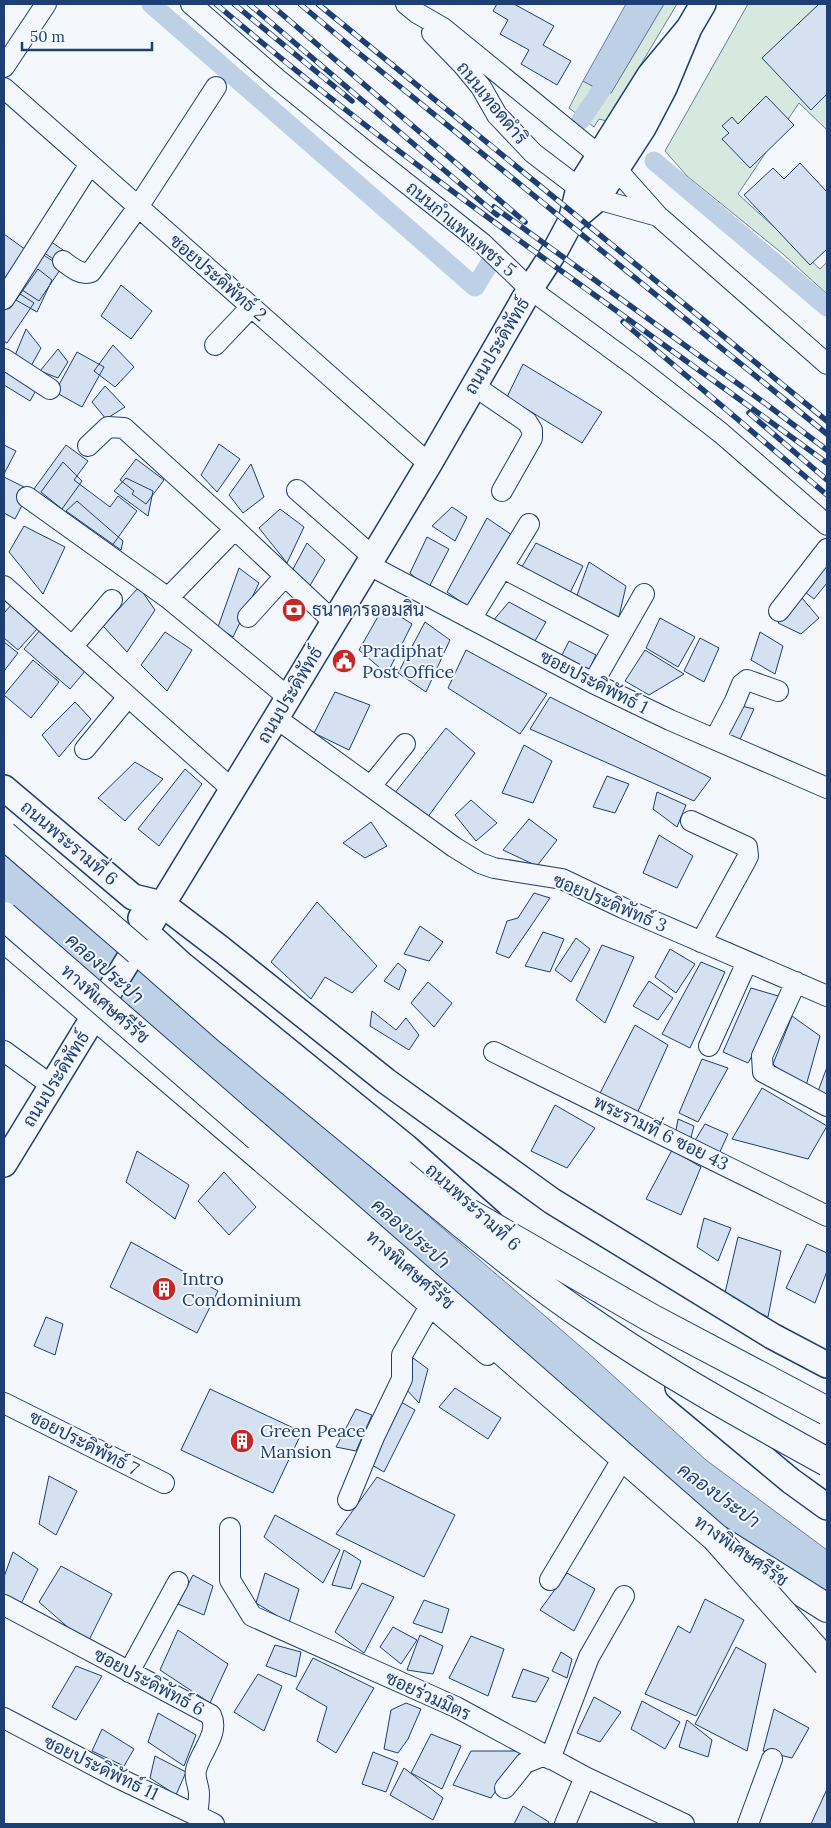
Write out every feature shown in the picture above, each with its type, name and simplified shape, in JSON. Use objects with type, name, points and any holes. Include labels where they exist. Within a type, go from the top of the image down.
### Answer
[{"type":"highway","points":[[4,835],[228,1030],[501,1256],[592,1322],[696,1389],[827,1462]]},
{"type":"highway","name":"ทางพิเศษศรีรัช","points":[[4,916],[716,1538],[827,1608]]},
{"type":"highway","points":[[400,1173],[652,1318],[827,1411]]},
{"type":"highway","points":[[716,1538],[827,1663]]},
{"type":"main road","name":"ถนนประดิพัทธ์","points":[[4,1164],[233,790],[429,464],[473,385],[571,221],[608,163],[643,128],[664,88],[689,28],[703,4]]},
{"type":"main road","name":"ถนนพระรามที่ 6","points":[[4,788],[134,897],[162,904],[229,955],[386,1081],[552,1201],[772,1336],[827,1365]]},
{"type":"main road","name":"ถนนพระรามที่ 6","points":[[134,897],[146,932],[181,964],[406,1147],[632,1348],[737,1437],[827,1508]]},
{"type":"street","name":"ถนนกำแพงเพชร 5","points":[[191,4],[291,90],[482,243],[530,289],[640,369],[721,433],[827,525]]},
{"type":"street","points":[[4,67],[40,6]]},
{"type":"street","name":"ถนนเทอดดำริ","points":[[412,9],[443,28],[608,163],[658,216],[827,364]]},
{"type":"street","name":"ถนนเทอดดำริ","points":[[412,9],[435,38],[462,64],[481,87],[497,115],[533,154],[588,194],[658,216]]},
{"type":"street","points":[[63,261],[80,272],[91,272],[138,207],[216,86]]},
{"type":"street","name":"ซอยประดิพัทธ์ 2","points":[[6,90],[429,464]]},
{"type":"street","points":[[4,299],[90,164]]},
{"type":"street","points":[[215,345],[251,307]]},
{"type":"street","points":[[4,359],[50,389]]},
{"type":"street","points":[[473,385],[527,422],[532,430],[532,438],[502,492]]},
{"type":"street","points":[[88,446],[108,427],[124,428],[236,529],[334,622]]},
{"type":"street","name":"ซอยประดิพัทธ์ 1","points":[[297,490],[370,560],[471,619],[594,683],[827,788]]},
{"type":"street","name":"ซอยประดิพัทธ์ 3","points":[[27,497],[168,598],[282,708],[371,786],[454,847],[480,863],[494,868],[562,879],[827,996]]},
{"type":"street","points":[[471,619],[529,524]]},
{"type":"street","points":[[168,598],[236,529]]},
{"type":"street","points":[[779,611],[827,548]]},
{"type":"street","points":[[503,568],[623,631]]},
{"type":"street","points":[[248,617],[285,576]]},
{"type":"street","points":[[4,586],[233,790]]},
{"type":"street","points":[[594,683],[644,594]]},
{"type":"street","points":[[72,647],[112,600]]},
{"type":"street","points":[[715,739],[742,684],[746,680],[778,691]]},
{"type":"street","points":[[85,749],[128,697]]},
{"type":"street","points":[[371,786],[405,744]]},
{"type":"street","points":[[691,821],[747,847],[749,851],[745,862],[701,942]]},
{"type":"street","points":[[4,943],[430,1306],[617,1468],[827,1655]]},
{"type":"street","points":[[709,1046],[747,962]]},
{"type":"street","points":[[796,982],[762,1056],[763,1072],[827,1106]]},
{"type":"street","points":[[4,1052],[51,1085]]},
{"type":"street","name":"พระรามที่ 6 ซอย 43","points":[[494,1052],[827,1216]]},
{"type":"street","points":[[348,1500],[374,1437],[402,1379],[402,1355],[430,1306]]},
{"type":"street","name":"ซอยประดิพัทธ์ 7","points":[[4,1403],[164,1483]]},
{"type":"street","points":[[550,1580],[617,1468]]},
{"type":"street","name":"ซอยร่วมมิตร","points":[[230,1528],[230,1580],[252,1616],[456,1707],[585,1777],[684,1824]]},
{"type":"street","points":[[129,1672],[178,1582]]},
{"type":"street","points":[[505,1788],[525,1762],[548,1757],[589,1657],[624,1596]]},
{"type":"street","name":"ซอยประดิพัทธ์ 6","points":[[4,1605],[211,1715],[214,1721],[213,1731],[196,1769],[199,1794],[197,1812],[207,1821]]},
{"type":"street","name":"ซอยประดิพัทธ์ 11","points":[[4,1718],[114,1776],[207,1821]]},
{"type":"street","points":[[748,1824],[772,1759]]},
{"type":"street","points":[[566,1824],[585,1777]]},
{"type":"shaded area","points":[[664,4],[677,4],[607,121],[599,119],[594,127],[569,108],[583,81],[604,93],[611,93]]},
{"type":"shaded area","points":[[748,4],[827,4],[827,130],[799,103],[738,194],[820,269],[827,262],[827,294],[783,254],[687,176],[665,151]]},
{"type":"water","points":[[626,4],[664,4],[611,93],[605,93],[583,81]]},
{"type":"water","name":"คลองประปา","points":[[4,852],[587,1352],[706,1460],[827,1550],[827,1601],[677,1493],[4,906]]},
{"type":"building","points":[[497,4],[514,4],[554,26],[543,45],[571,61],[557,85],[521,64],[529,50],[500,34],[508,20],[493,11]]},
{"type":"building","points":[[819,4],[827,4],[827,94],[811,110],[762,58]]},
{"type":"building","points":[[766,96],[794,125],[750,168],[722,139],[729,133],[722,126],[732,117],[738,124]]},
{"type":"building","points":[[800,163],[827,192],[827,249],[810,265],[744,195],[773,168],[784,179]]},
{"type":"building","points":[[4,234],[26,250],[7,278],[4,276]]},
{"type":"building","points":[[47,239],[66,252],[59,263],[40,250]]},
{"type":"building","points":[[39,252],[62,267],[39,301],[16,286]]},
{"type":"building","points":[[38,269],[52,280],[37,312],[16,300]]},
{"type":"building","points":[[121,285],[152,311],[131,339],[101,316]]},
{"type":"building","points":[[14,290],[34,303],[7,343],[4,341],[4,304]]},
{"type":"building","points":[[26,329],[41,348],[30,368],[14,358]]},
{"type":"building","points":[[113,345],[134,367],[115,387],[94,371]]},
{"type":"building","points":[[58,349],[68,362],[58,378],[40,371]]},
{"type":"building","points":[[77,352],[104,367],[82,407],[55,392]]},
{"type":"building","points":[[523,364],[602,412],[582,443],[507,397]]},
{"type":"building","points":[[4,367],[38,387],[30,401],[4,385]]},
{"type":"building","points":[[105,386],[125,407],[106,419],[92,402]]},
{"type":"building","points":[[219,444],[240,459],[217,492],[201,475]]},
{"type":"building","points":[[4,445],[16,451],[4,474]]},
{"type":"building","points":[[66,445],[88,461],[74,480],[110,507],[118,496],[137,511],[109,550],[31,493]]},
{"type":"building","points":[[136,459],[164,480],[146,504],[132,494],[134,491],[120,480]]},
{"type":"building","points":[[63,462],[82,481],[62,509],[41,492]]},
{"type":"building","points":[[251,464],[264,497],[243,513],[229,495]]},
{"type":"building","points":[[4,477],[30,490],[15,519],[4,513]]},
{"type":"building","points":[[126,478],[153,491],[148,516],[114,491]]},
{"type":"building","points":[[77,501],[123,541],[121,550],[66,511]]},
{"type":"building","points":[[452,507],[467,517],[455,541],[432,526]]},
{"type":"building","points":[[280,509],[304,527],[287,563],[259,528]]},
{"type":"building","points":[[487,518],[512,535],[471,609],[447,592]]},
{"type":"building","points":[[24,526],[65,547],[43,594],[9,552]]},
{"type":"building","points":[[427,537],[449,549],[428,589],[410,573]]},
{"type":"building","points":[[307,543],[325,560],[308,589],[293,569]]},
{"type":"building","points":[[536,543],[583,566],[568,597],[520,570]]},
{"type":"building","points":[[589,562],[626,586],[618,621],[576,598]]},
{"type":"building","points":[[823,564],[827,568],[827,583],[814,599],[805,592]]},
{"type":"building","points":[[239,568],[259,583],[233,637],[218,627]]},
{"type":"building","points":[[139,587],[155,610],[127,652],[103,626]]},
{"type":"building","points":[[802,598],[819,618],[801,634],[778,623]]},
{"type":"building","points":[[509,602],[546,622],[532,646],[492,622]]},
{"type":"building","points":[[12,604],[38,628],[18,650],[4,638],[4,613]]},
{"type":"building","points":[[384,606],[412,624],[387,674],[359,650]]},
{"type":"building","points":[[660,618],[695,637],[678,667],[646,648]]},
{"type":"building","points":[[425,622],[450,640],[426,692],[398,673]]},
{"type":"building","points":[[41,629],[86,670],[70,689],[24,649]]},
{"type":"building","points":[[165,632],[192,650],[167,691],[141,665]]},
{"type":"building","points":[[760,632],[783,646],[775,674],[751,660]]},
{"type":"building","points":[[700,638],[719,648],[704,682],[684,671]]},
{"type":"building","points":[[569,641],[596,655],[587,674],[560,659]]},
{"type":"building","points":[[4,642],[18,653],[4,671]]},
{"type":"building","points":[[466,650],[547,694],[520,734],[448,688]]},
{"type":"building","points":[[645,650],[684,674],[649,695],[625,681]]},
{"type":"building","points":[[33,660],[59,682],[31,718],[4,695]]},
{"type":"building","points":[[335,692],[370,705],[349,750],[314,733]]},
{"type":"building","points":[[550,697],[711,778],[694,801],[530,729]]},
{"type":"building","points":[[75,702],[91,719],[59,757],[42,735]]},
{"type":"building","points":[[742,706],[754,709],[738,744],[725,740]]},
{"type":"building","points":[[446,728],[475,753],[427,818],[394,794]]},
{"type":"building","points":[[524,745],[552,761],[533,803],[502,793]]},
{"type":"building","points":[[135,762],[163,779],[125,821],[98,798]]},
{"type":"building","points":[[185,769],[202,784],[159,846],[138,829]]},
{"type":"building","points":[[607,776],[629,784],[615,813],[593,807]]},
{"type":"building","points":[[657,792],[686,805],[677,827],[653,809]]},
{"type":"building","points":[[471,800],[497,823],[476,841],[455,815]]},
{"type":"building","points":[[529,819],[557,840],[537,866],[503,850]]},
{"type":"building","points":[[371,822],[387,846],[365,858],[343,843]]},
{"type":"building","points":[[659,835],[693,856],[677,888],[643,873]]},
{"type":"building","points":[[534,893],[550,898],[509,958],[496,953],[507,921],[518,918]]},
{"type":"building","points":[[317,902],[377,966],[352,993],[325,977],[311,999],[271,962]]},
{"type":"building","points":[[420,926],[443,942],[429,961],[404,954]]},
{"type":"building","points":[[543,932],[564,939],[550,972],[525,966]]},
{"type":"building","points":[[576,938],[590,949],[571,982],[555,970]]},
{"type":"building","points":[[602,945],[634,957],[605,1023],[576,1000]]},
{"type":"building","points":[[670,949],[695,964],[676,993],[655,977]]},
{"type":"building","points":[[701,962],[725,972],[690,1048],[662,1034]]},
{"type":"building","points":[[398,963],[406,970],[399,990],[384,981]]},
{"type":"building","points":[[649,981],[673,998],[658,1020],[633,1006]]},
{"type":"building","points":[[428,982],[452,1003],[434,1027],[411,1003]]},
{"type":"building","points":[[751,988],[785,998],[748,1063],[723,1052]]},
{"type":"building","points":[[372,1011],[396,1030],[406,1018],[419,1035],[409,1050],[370,1026]]},
{"type":"building","points":[[792,1016],[820,1036],[804,1093],[773,1064]]},
{"type":"building","points":[[635,1025],[668,1045],[635,1118],[598,1097]]},
{"type":"building","points":[[702,1059],[728,1068],[698,1122],[679,1113]]},
{"type":"building","points":[[827,1067],[827,1100],[817,1094]]},
{"type":"building","points":[[762,1088],[827,1126],[808,1159],[732,1139]]},
{"type":"building","points":[[555,1105],[595,1128],[567,1168],[531,1151]]},
{"type":"building","points":[[678,1119],[694,1126],[690,1141],[675,1136]]},
{"type":"building","points":[[705,1124],[728,1134],[718,1156],[694,1142]]},
{"type":"building","points":[[672,1150],[701,1167],[681,1215],[646,1199]]},
{"type":"building","points":[[137,1151],[189,1185],[175,1219],[126,1182]]},
{"type":"building","points":[[224,1172],[256,1207],[229,1235],[198,1201]]},
{"type":"building","points":[[704,1218],[731,1228],[718,1261],[697,1247]]},
{"type":"building","points":[[738,1237],[781,1251],[768,1317],[724,1297]]},
{"type":"building","name":"Intro Condominium","points":[[131,1242],[218,1291],[197,1333],[110,1287]]},
{"type":"building","points":[[807,1244],[827,1253],[827,1271],[815,1303],[786,1288]]},
{"type":"building","points":[[46,1317],[63,1324],[55,1355],[34,1346]]},
{"type":"building","points":[[413,1358],[428,1369],[419,1403],[405,1388]]},
{"type":"building","points":[[455,1388],[501,1418],[488,1439],[439,1407]]},
{"type":"building","name":"Green Peace Mansion","points":[[210,1389],[302,1432],[273,1493],[181,1450]]},
{"type":"building","points":[[401,1402],[415,1410],[384,1472],[372,1465]]},
{"type":"building","points":[[356,1409],[372,1415],[356,1451],[336,1447]]},
{"type":"building","points":[[49,1476],[77,1491],[56,1535],[39,1524]]},
{"type":"building","points":[[377,1477],[455,1515],[424,1577],[336,1534]]},
{"type":"building","points":[[275,1515],[340,1550],[323,1583],[264,1537]]},
{"type":"building","points":[[344,1550],[361,1561],[351,1589],[332,1585]]},
{"type":"building","points":[[13,1552],[38,1569],[20,1606],[4,1595],[4,1577]]},
{"type":"building","points":[[61,1566],[112,1594],[87,1644],[39,1602]]},
{"type":"building","points":[[265,1573],[299,1589],[289,1623],[256,1603]]},
{"type":"building","points":[[567,1573],[595,1589],[574,1631],[540,1610]]},
{"type":"building","points":[[193,1575],[213,1586],[204,1615],[178,1604]]},
{"type":"building","points":[[362,1583],[394,1597],[364,1653],[335,1632]]},
{"type":"building","points":[[705,1599],[744,1620],[696,1716],[645,1694],[678,1626],[690,1633]]},
{"type":"building","points":[[424,1600],[449,1609],[442,1633],[413,1623]]},
{"type":"building","points":[[393,1627],[417,1640],[401,1664],[380,1647]]},
{"type":"building","points":[[178,1630],[228,1664],[210,1703],[160,1670]]},
{"type":"building","points":[[420,1635],[443,1646],[433,1674],[407,1670]]},
{"type":"building","points":[[471,1636],[504,1649],[488,1696],[449,1678]]},
{"type":"building","points":[[275,1645],[301,1652],[296,1677],[266,1666]]},
{"type":"building","points":[[736,1647],[766,1664],[747,1751],[695,1724]]},
{"type":"building","points":[[561,1652],[572,1659],[567,1678],[552,1671]]},
{"type":"building","points":[[313,1658],[374,1688],[336,1753],[317,1741],[327,1707],[296,1689]]},
{"type":"building","points":[[76,1666],[102,1676],[76,1720],[52,1707]]},
{"type":"building","points":[[523,1669],[549,1678],[536,1702],[512,1697]]},
{"type":"building","points":[[258,1674],[282,1686],[264,1731],[234,1712]]},
{"type":"building","points":[[594,1697],[621,1712],[600,1742],[577,1733]]},
{"type":"building","points":[[642,1701],[680,1722],[665,1749],[631,1729]]},
{"type":"building","points":[[406,1703],[421,1709],[408,1739],[398,1753],[384,1749],[391,1710]]},
{"type":"building","points":[[774,1709],[809,1728],[792,1758],[763,1751]]},
{"type":"building","points":[[158,1713],[196,1735],[184,1766],[148,1742]]},
{"type":"building","points":[[687,1720],[712,1740],[708,1757],[679,1747]]},
{"type":"building","points":[[102,1729],[134,1749],[124,1766],[92,1751]]},
{"type":"building","points":[[431,1734],[461,1746],[442,1789],[411,1773]]},
{"type":"building","points":[[471,1751],[523,1751],[491,1798],[453,1785]]},
{"type":"building","points":[[373,1752],[398,1762],[386,1792],[362,1784]]},
{"type":"building","points":[[155,1756],[186,1772],[176,1795],[150,1778]]},
{"type":"building","points":[[404,1768],[443,1798],[433,1820],[390,1795]]},
{"type":"building","points":[[827,1789],[827,1824],[811,1824]]},
{"type":"building","points":[[523,1806],[549,1822],[548,1824],[514,1824]]},
{"type":"waterway","points":[[151,4],[475,287],[490,263]]},
{"type":"waterway","points":[[581,120],[613,69]]},
{"type":"waterway","points":[[654,161],[827,307]]},
{"type":"railway","points":[[216,4],[364,125],[517,239],[827,463]]},
{"type":"railway","points":[[234,4],[352,101]]},
{"type":"railway","points":[[249,4],[497,215]]},
{"type":"railway","points":[[270,4],[525,222]]},
{"type":"railway","points":[[300,4],[827,434]]},
{"type":"railway","points":[[318,4],[827,421]]},
{"type":"railway","points":[[494,207],[827,450]]},
{"type":"railway","points":[[623,322],[827,495]]},
{"type":"railway","points":[[749,413],[827,480]]},
{"type":"place","name":"ธนาคารออมสิน","points":[[294,610]]},
{"type":"place","name":"Pradiphat Post Office","points":[[344,661]]},
{"type":"place","name":"Intro Condominium","points":[[164,1289]]},
{"type":"place","name":"Green Peace Mansion","points":[[242,1441]]}]
